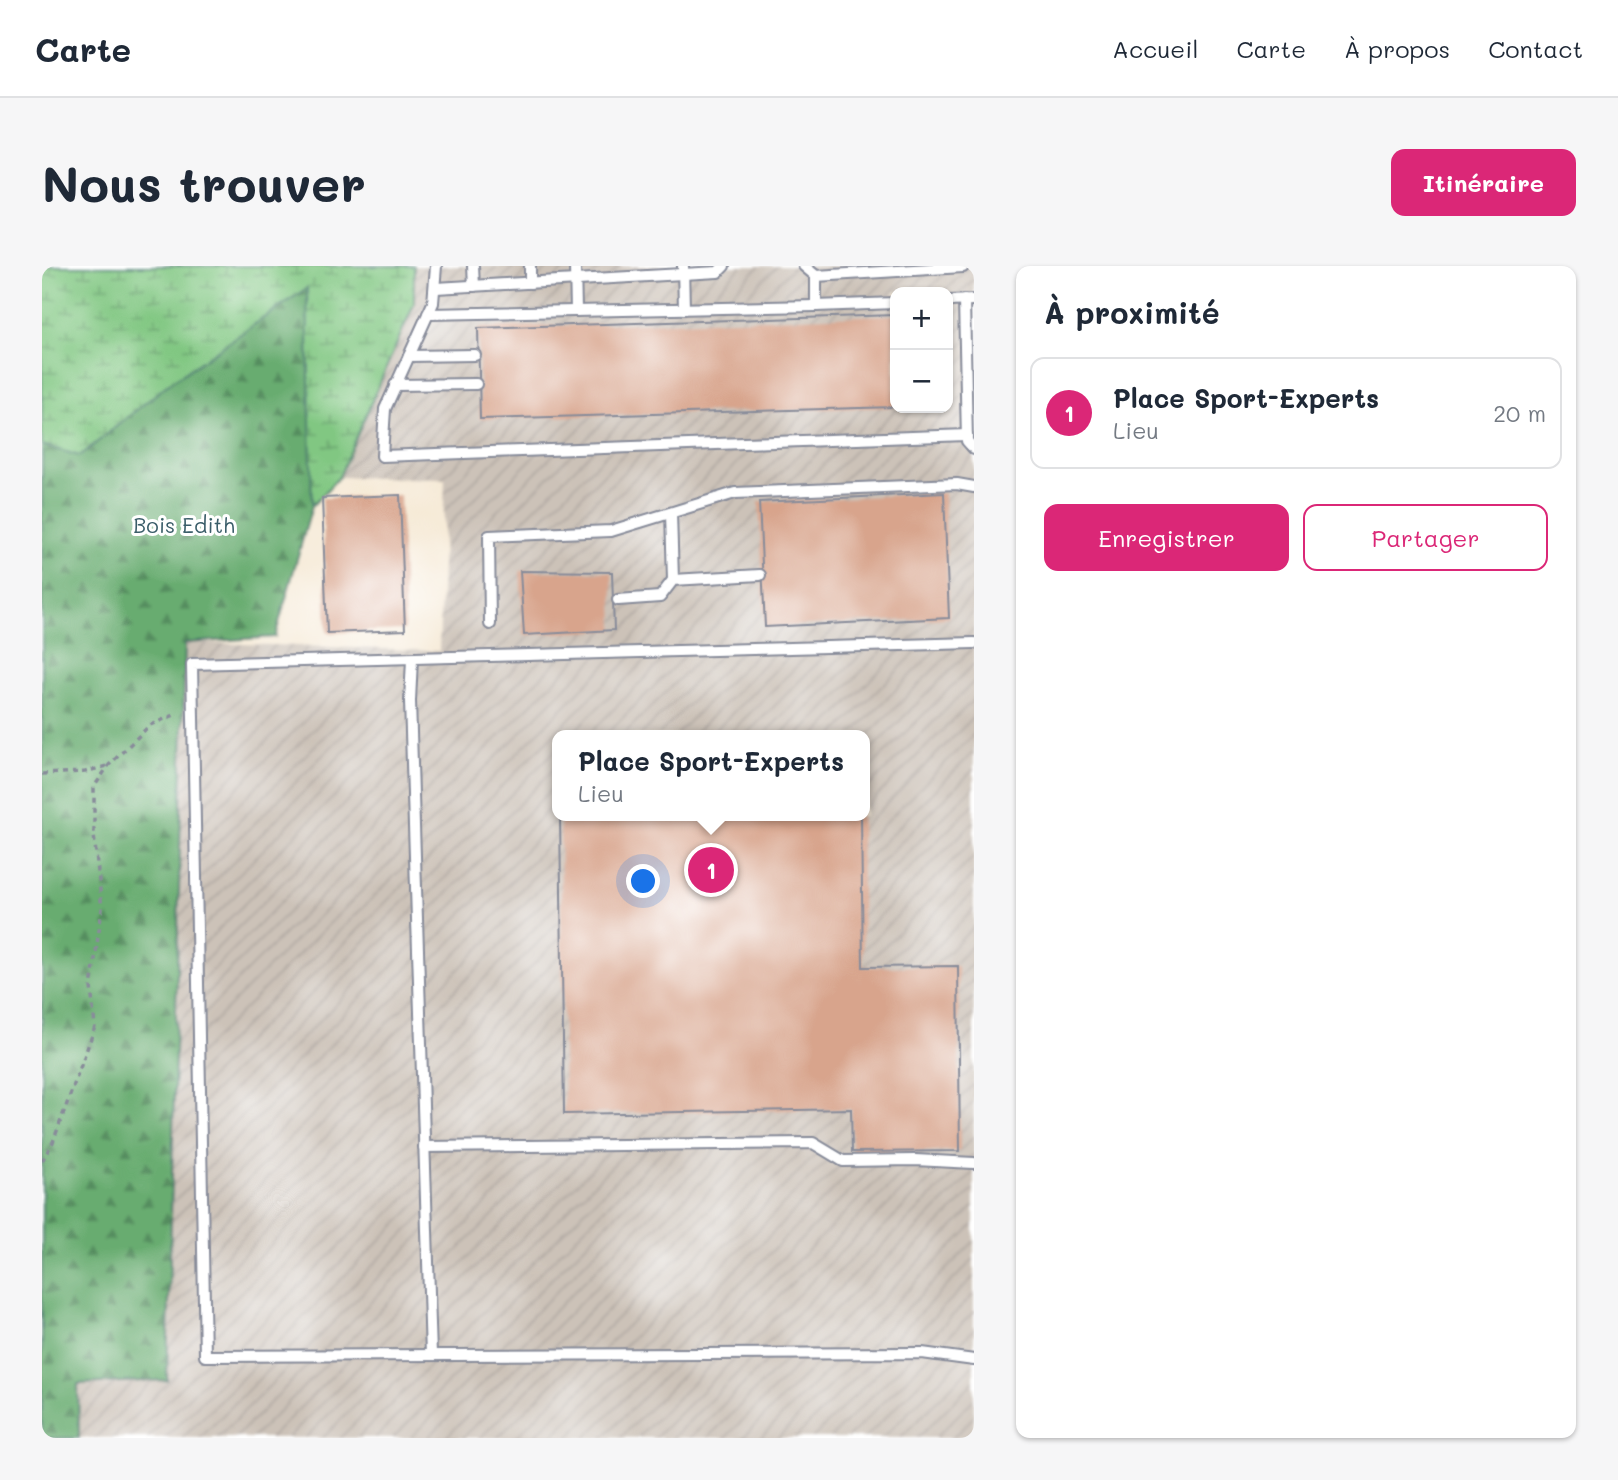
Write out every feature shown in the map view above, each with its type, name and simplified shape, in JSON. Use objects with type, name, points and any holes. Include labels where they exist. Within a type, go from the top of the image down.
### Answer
[{"type":"lane","points":[[436,266],[436,288],[428,314],[385,409],[382,456],[967,435]]},
{"type":"lane","points":[[473,266],[474,286]]},
{"type":"lane","points":[[530,266],[530,283]]},
{"type":"lane","points":[[575,266],[576,311]]},
{"type":"lane","points":[[436,288],[576,281],[622,272],[718,272],[724,266]]},
{"type":"lane","points":[[804,266],[816,276],[974,266]]},
{"type":"lane","points":[[683,270],[684,309]]},
{"type":"lane","points":[[816,276],[816,306]]},
{"type":"lane","points":[[969,300],[967,435],[969,446],[974,449]]},
{"type":"lane","points":[[428,314],[890,303]]},
{"type":"lane","points":[[409,356],[475,355]]},
{"type":"lane","points":[[396,385],[476,384]]},
{"type":"lane","points":[[490,624],[489,536],[611,531],[735,493],[957,484],[974,487]]},
{"type":"lane","points":[[618,600],[660,597],[673,580],[671,513]]},
{"type":"lane","points":[[673,580],[760,575]]},
{"type":"lane","points":[[974,643],[192,664],[205,1356],[922,1353],[974,1360]]},
{"type":"lane","points":[[412,659],[410,701],[431,1355]]},
{"type":"lane","points":[[424,1147],[813,1143],[843,1161],[974,1163]]},
{"type":"path","points":[[42,1161],[53,1142],[94,1027],[91,987],[102,909],[94,835],[94,787],[109,765],[150,725],[192,708]]},
{"type":"path","points":[[42,774],[85,772],[109,765]]},
{"type":"shaded area","points":[[414,266],[974,266],[974,1438],[79,1438],[78,1384],[167,1379],[185,642],[439,651],[445,479],[339,477],[414,304]]},
{"type":"green space","points":[[42,266],[414,266],[414,304],[339,477],[312,506],[307,288],[168,384],[80,456],[42,445]]},
{"type":"green space","name":"Bois Edith","points":[[307,288],[312,506],[275,637],[185,643],[167,1380],[78,1384],[79,1438],[42,1438],[42,445],[80,456],[168,384]]},
{"type":"building","points":[[890,315],[890,407],[480,419],[478,328]]},
{"type":"building","points":[[944,493],[949,618],[765,627],[759,502]]},
{"type":"building","points":[[400,495],[405,630],[327,633],[322,498]]},
{"type":"building","points":[[520,571],[612,572],[614,630],[524,635]]},
{"type":"building","points":[[560,821],[861,821],[863,967],[958,966],[960,1151],[852,1152],[851,1109],[564,1114]]},
{"type":"place","name":"Place Sport-Experts","points":[[711,870]]}]
